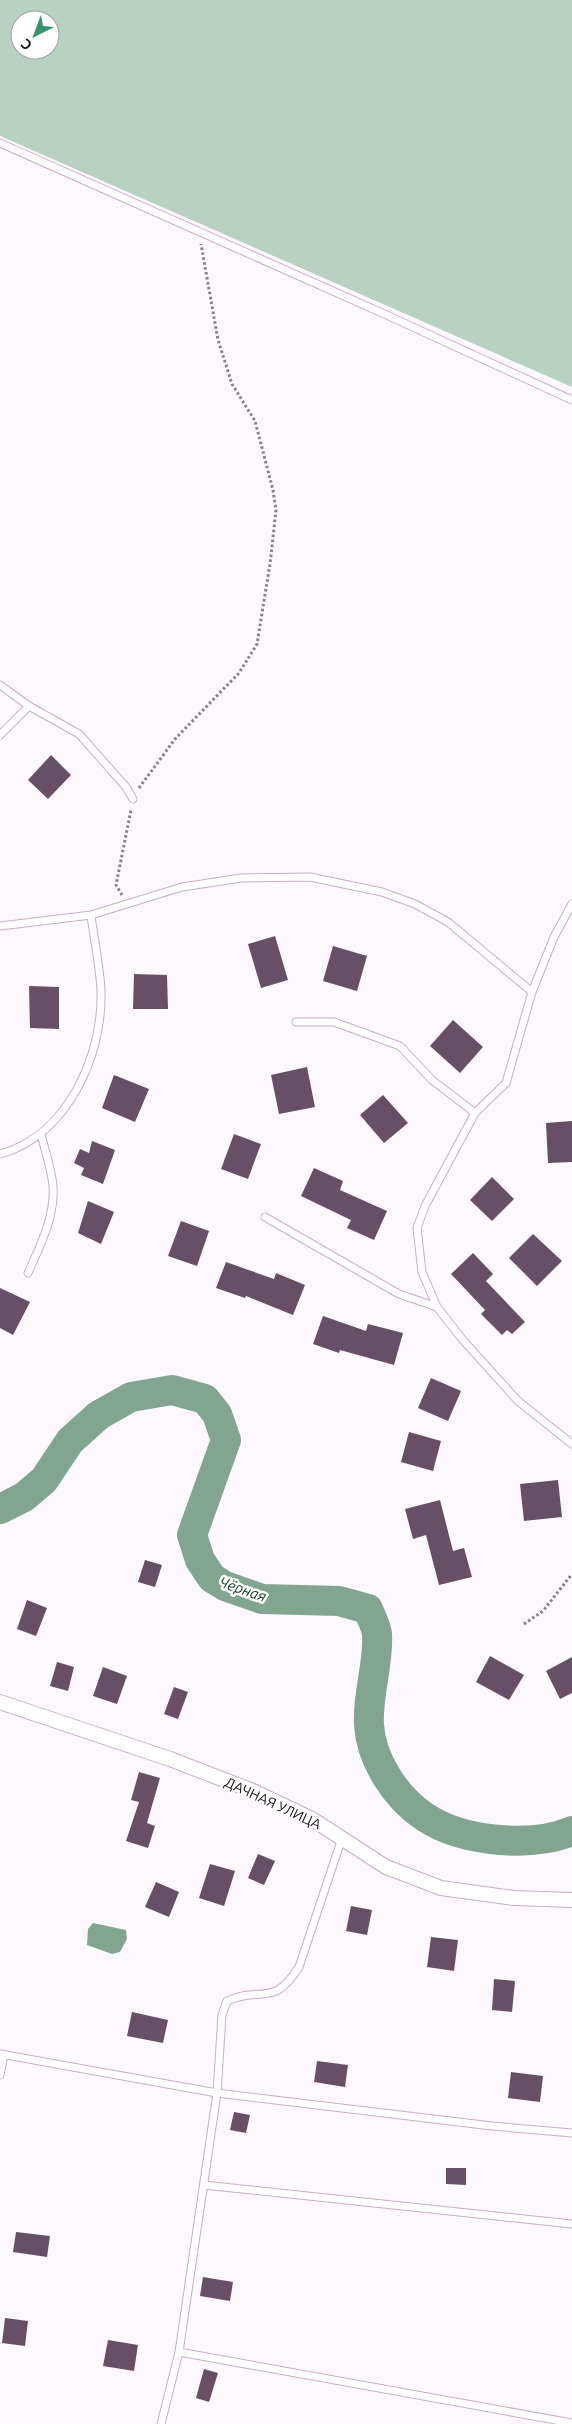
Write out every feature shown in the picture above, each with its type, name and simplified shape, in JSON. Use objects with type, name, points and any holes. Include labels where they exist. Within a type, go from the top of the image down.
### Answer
[{"type":"street","name":"ДАЧНАЯ УЛИЦА","points":[[0,1702],[170,1759],[253,1792],[312,1819],[386,1867],[441,1888],[514,1898],[572,1900]]},
{"type":"lane","points":[[0,143],[572,400]]},
{"type":"lane","points":[[0,685],[29,706],[79,734],[126,788],[133,799]]},
{"type":"lane","points":[[0,735],[29,706]]},
{"type":"lane","points":[[0,926],[91,915],[182,887],[241,878],[310,876],[382,892],[415,904],[448,922],[532,992]]},
{"type":"lane","points":[[572,904],[554,937],[532,992],[506,1083],[474,1113],[425,1206],[417,1228],[422,1272],[437,1307],[462,1340],[518,1401],[572,1444]]},
{"type":"lane","points":[[0,1154],[10,1152],[41,1134],[67,1104],[83,1081],[99,1023],[101,991],[91,915]]},
{"type":"lane","points":[[296,1022],[334,1022],[400,1046],[432,1080],[474,1113]]},
{"type":"lane","points":[[28,1273],[43,1240],[52,1209],[53,1186],[41,1134]]},
{"type":"lane","points":[[265,1217],[399,1294],[437,1307]]},
{"type":"lane","points":[[161,2424],[179,2352],[204,2185],[217,2093],[222,2015],[227,2001],[237,1997],[277,1993],[289,1982],[299,1967],[342,1838]]},
{"type":"lane","points":[[0,2075],[2,2054],[217,2093],[492,2126],[572,2133]]},
{"type":"lane","points":[[204,2185],[572,2224]]},
{"type":"lane","points":[[179,2352],[572,2423]]},
{"type":"path","points":[[127,904],[116,885],[133,799],[142,781],[175,739],[239,672],[257,644],[270,564],[276,510],[273,490],[255,421],[232,384],[218,340],[199,231]]},
{"type":"path","points":[[524,1624],[543,1611],[572,1574]]},
{"type":"shaded area","points":[[0,0],[572,0],[572,387],[0,136]]},
{"type":"shaded area","points":[[93,1923],[126,1930],[127,1939],[120,1952],[112,1954],[87,1945],[88,1929]]},
{"type":"building","points":[[51,755],[71,775],[48,799],[28,780]]},
{"type":"building","points":[[275,936],[288,980],[261,988],[248,944]]},
{"type":"building","points":[[333,946],[367,956],[357,991],[323,981]]},
{"type":"building","points":[[134,974],[167,975],[168,1009],[133,1009]]},
{"type":"building","points":[[29,986],[59,987],[59,1029],[30,1028]]},
{"type":"building","points":[[453,1020],[483,1047],[460,1073],[430,1046]]},
{"type":"building","points":[[307,1067],[315,1107],[279,1114],[271,1075]]},
{"type":"building","points":[[114,1075],[149,1089],[135,1122],[102,1108]]},
{"type":"building","points":[[383,1095],[408,1123],[384,1143],[360,1115]]},
{"type":"building","points":[[572,1121],[572,1162],[548,1163],[546,1123]]},
{"type":"building","points":[[234,1134],[261,1144],[248,1179],[221,1169]]},
{"type":"building","points":[[92,1141],[115,1150],[103,1184],[81,1175],[84,1168],[74,1163],[80,1149],[89,1153]]},
{"type":"building","points":[[314,1168],[343,1181],[340,1190],[387,1211],[374,1240],[347,1228],[351,1220],[301,1196]]},
{"type":"building","points":[[492,1177],[514,1199],[492,1221],[470,1200]]},
{"type":"building","points":[[88,1201],[114,1212],[101,1244],[78,1233]]},
{"type":"building","points":[[181,1221],[209,1231],[197,1266],[168,1256]]},
{"type":"building","points":[[533,1234],[562,1261],[537,1286],[509,1258]]},
{"type":"building","points":[[473,1253],[493,1274],[486,1281],[525,1322],[512,1334],[507,1330],[502,1335],[481,1314],[485,1310],[451,1274]]},
{"type":"building","points":[[226,1262],[274,1279],[276,1273],[305,1285],[293,1315],[246,1296],[245,1298],[216,1288]]},
{"type":"building","points":[[0,1288],[30,1302],[13,1335],[0,1328]]},
{"type":"building","points":[[323,1316],[366,1331],[368,1324],[403,1333],[394,1365],[340,1350],[339,1353],[313,1344]]},
{"type":"building","points":[[431,1378],[461,1391],[448,1421],[418,1408]]},
{"type":"building","points":[[409,1432],[441,1441],[433,1471],[401,1462]]},
{"type":"building","points":[[558,1480],[562,1517],[524,1521],[520,1484]]},
{"type":"building","points":[[440,1500],[453,1551],[464,1548],[472,1577],[439,1585],[426,1535],[413,1539],[405,1509]]},
{"type":"building","points":[[145,1560],[162,1565],[155,1587],[138,1582]]},
{"type":"building","points":[[27,1600],[47,1608],[36,1636],[17,1629]]},
{"type":"building","points":[[490,1656],[524,1675],[509,1700],[476,1682]]},
{"type":"building","points":[[572,1657],[572,1693],[560,1699],[546,1671]]},
{"type":"building","points":[[57,1662],[74,1667],[68,1691],[50,1686]]},
{"type":"building","points":[[103,1667],[127,1676],[117,1704],[93,1696]]},
{"type":"building","points":[[174,1687],[188,1692],[178,1719],[164,1714]]},
{"type":"building","points":[[139,1772],[160,1778],[147,1823],[155,1826],[148,1848],[126,1841],[139,1802],[131,1800]]},
{"type":"building","points":[[258,1854],[275,1861],[264,1885],[248,1878]]},
{"type":"building","points":[[210,1864],[235,1871],[224,1906],[199,1898]]},
{"type":"building","points":[[156,1882],[179,1892],[169,1917],[145,1907]]},
{"type":"building","points":[[351,1906],[372,1910],[367,1935],[346,1931]]},
{"type":"building","points":[[431,1937],[458,1940],[454,1971],[427,1967]]},
{"type":"building","points":[[494,1979],[515,1981],[512,2012],[492,2010]]},
{"type":"building","points":[[132,2012],[168,2020],[163,2043],[127,2036]]},
{"type":"building","points":[[317,2061],[348,2065],[345,2087],[314,2082]]},
{"type":"building","points":[[511,2072],[543,2076],[540,2102],[508,2098]]},
{"type":"building","points":[[234,2112],[250,2115],[246,2133],[230,2130]]},
{"type":"building","points":[[446,2168],[466,2168],[466,2185],[446,2184]]},
{"type":"building","points":[[16,2232],[50,2236],[47,2257],[13,2252]]},
{"type":"building","points":[[203,2277],[233,2282],[230,2301],[200,2296]]},
{"type":"building","points":[[5,2318],[28,2321],[25,2346],[2,2343]]},
{"type":"building","points":[[108,2340],[138,2345],[134,2371],[103,2366]]},
{"type":"building","points":[[204,2369],[218,2373],[209,2402],[196,2398]]},
{"type":"waterway","name":"Чёрная","points":[[0,1509],[24,1497],[44,1480],[70,1441],[99,1415],[131,1397],[172,1390],[205,1399],[217,1414],[226,1440],[192,1535],[200,1560],[212,1578],[225,1586],[262,1599],[339,1601],[368,1609],[377,1634],[369,1714],[371,1738],[380,1764],[395,1789],[404,1800],[425,1817],[458,1832],[497,1840],[537,1840],[572,1831]]}]
